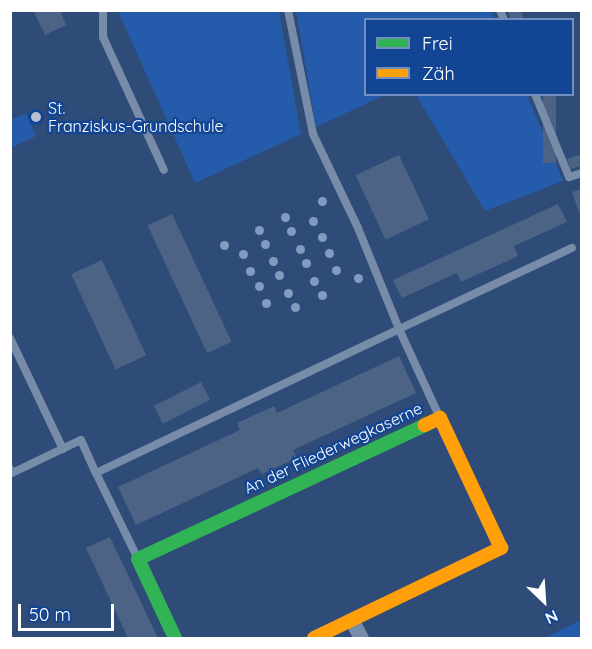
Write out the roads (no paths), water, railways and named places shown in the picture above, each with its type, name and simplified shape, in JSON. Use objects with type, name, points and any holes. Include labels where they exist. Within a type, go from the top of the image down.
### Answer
[{"type":"street","name":"An der Fliederwegkaserne","points":[[138,559],[440,418],[501,548],[315,639]]},
{"type":"street","points":[[138,559],[175,639]]},
{"type":"street","points":[[352,621],[361,639]]},
{"type":"lane","points":[[103,10],[103,37],[164,170]]},
{"type":"lane","points":[[288,10],[313,134],[358,228],[399,329],[440,418]]},
{"type":"lane","points":[[536,96],[569,177],[582,173]]},
{"type":"lane","points":[[96,473],[572,248]]},
{"type":"lane","points":[[10,338],[63,449]]},
{"type":"lane","points":[[10,469],[12,473],[81,440],[138,559]]},
{"type":"place","name":"St. Franziskus-Grundschule","points":[[36,117]]}]
